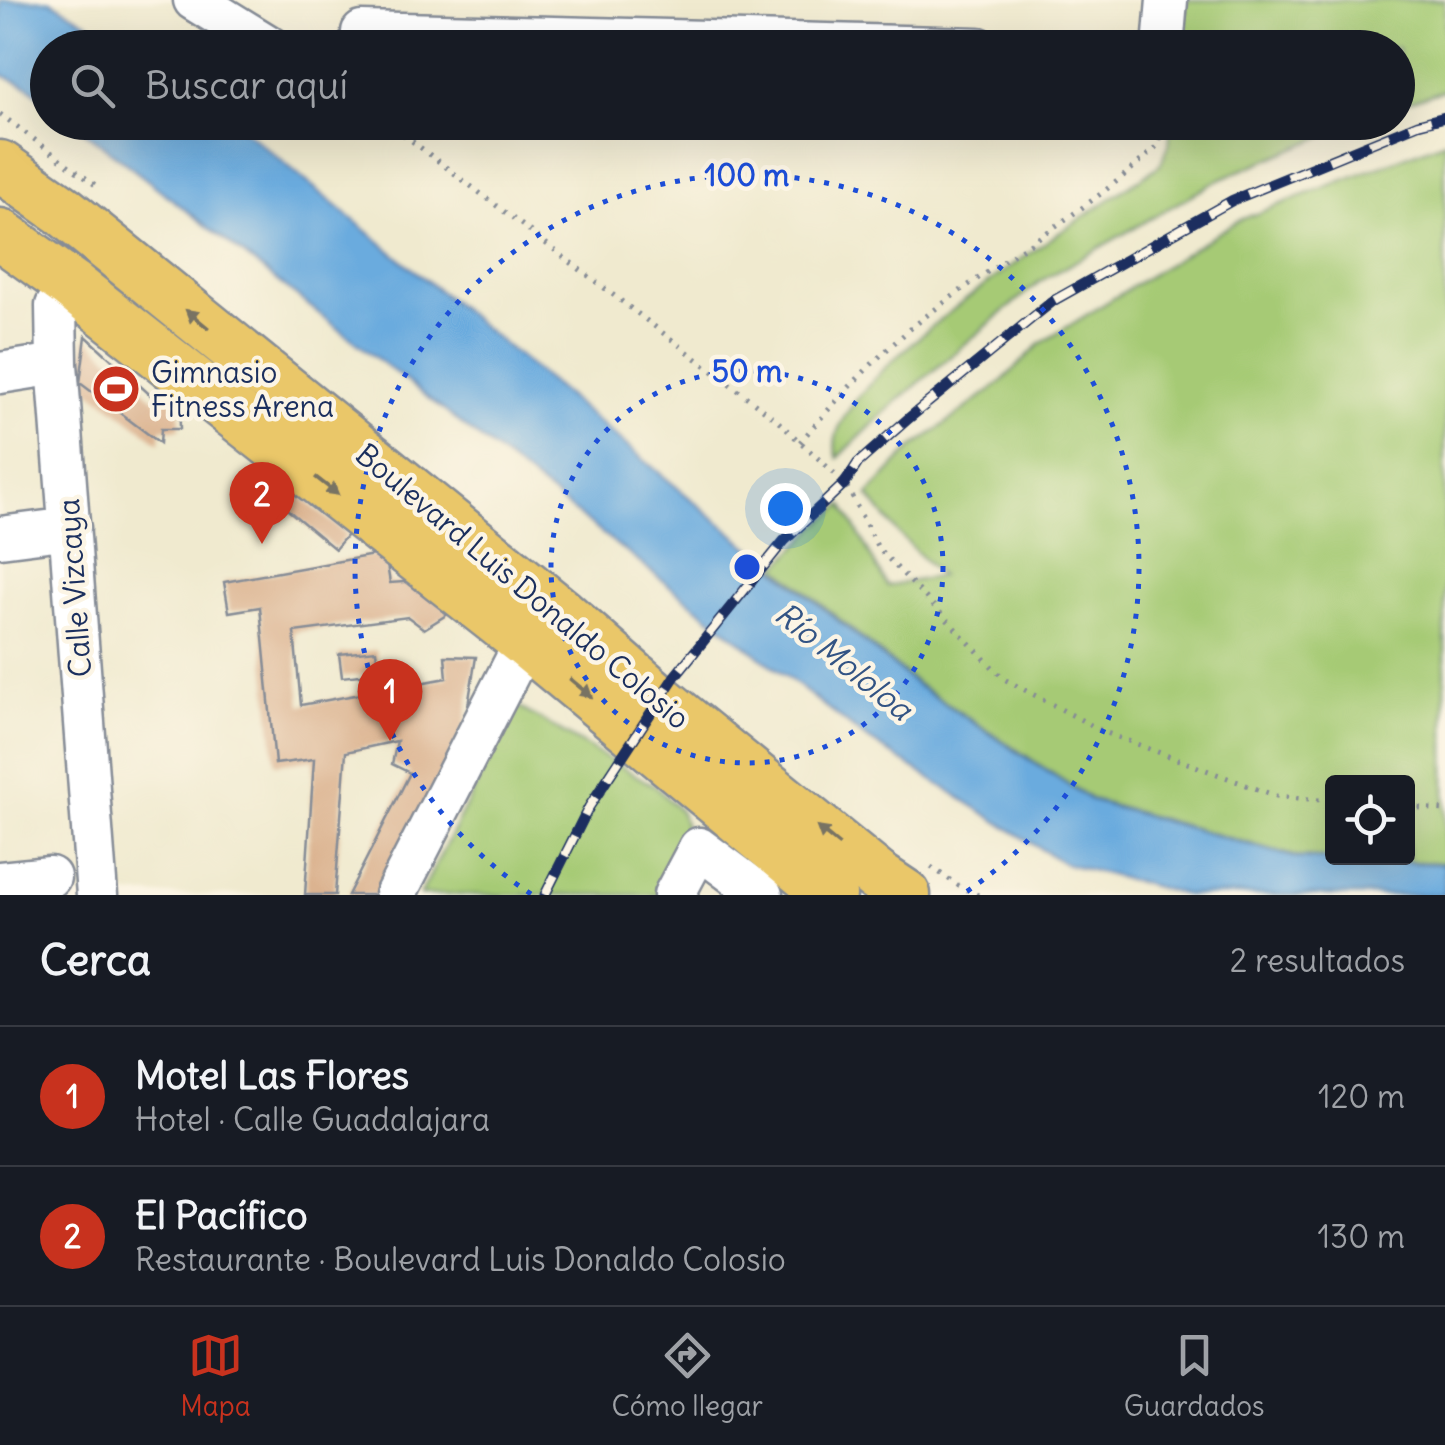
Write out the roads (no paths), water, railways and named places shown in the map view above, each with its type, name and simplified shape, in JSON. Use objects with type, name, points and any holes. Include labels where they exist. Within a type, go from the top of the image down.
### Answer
[{"type":"main road","name":"Boulevard Luis Donaldo Colosio","points":[[0,166],[79,223],[544,628],[831,895]]},
{"type":"main road","name":"Boulevard Luis Donaldo Colosio","points":[[0,234],[544,628],[730,756],[905,895]]},
{"type":"street","points":[[194,0],[243,30]]},
{"type":"street","points":[[1164,30],[1167,0]]},
{"type":"street","points":[[362,26],[474,30]]},
{"type":"street","name":"Calle Vizcaya","points":[[70,285],[56,306],[58,364],[96,895]]},
{"type":"street","points":[[0,373],[58,364]]},
{"type":"street","points":[[0,537],[70,528]]},
{"type":"street","points":[[395,895],[544,628]]},
{"type":"street","points":[[674,895],[699,848],[762,895]]},
{"type":"street","points":[[0,882],[50,876]]},
{"type":"water","points":[[0,0],[50,0],[100,30],[30,30],[30,88],[0,74]]},
{"type":"water","name":"Río Mololoa","points":[[96,140],[257,140],[915,684],[1092,801],[1297,858],[1325,859],[1325,865],[1445,864],[1445,895],[1187,895],[1063,863],[863,736]]},
{"type":"railway","points":[[1415,125],[1445,117]]},
{"type":"railway","points":[[545,895],[589,807],[675,676],[784,541],[845,483],[858,463],[1053,301],[1233,200],[1379,140]]},
{"type":"place","name":"Gimnasio Fitness Arena","points":[[116,389]]},
{"type":"place","name":"El Pacífico","points":[[262,544]]},
{"type":"place","name":"Motel Las Flores","points":[[390,741]]}]
